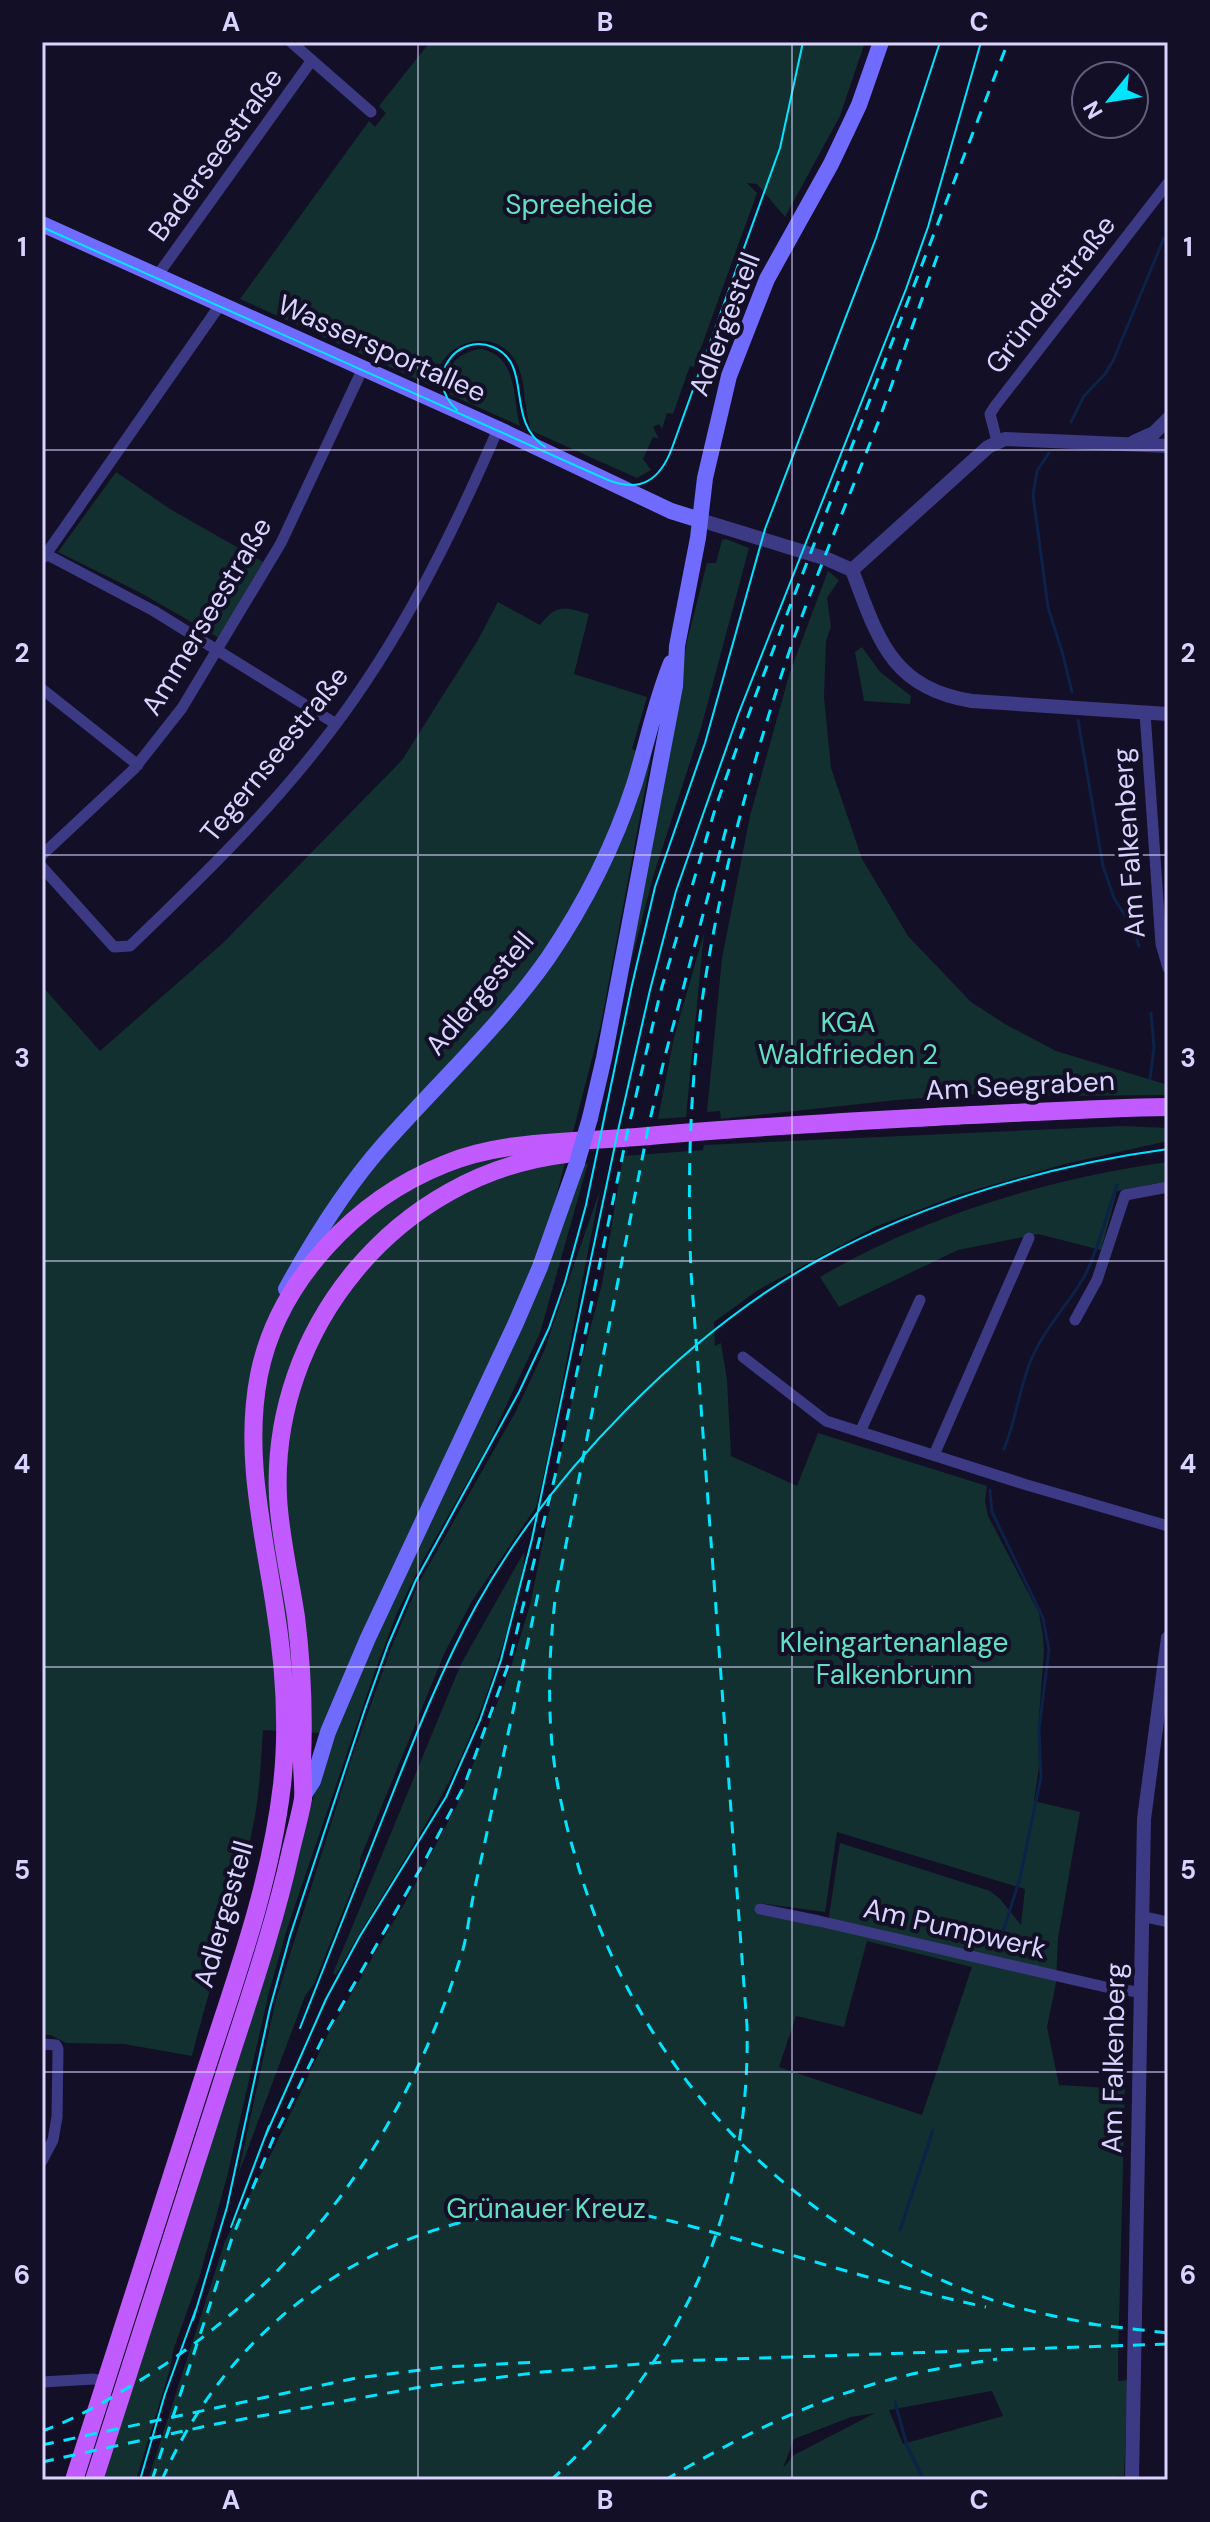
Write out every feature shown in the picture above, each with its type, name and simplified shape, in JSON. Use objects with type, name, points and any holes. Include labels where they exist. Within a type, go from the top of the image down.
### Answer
[{"type":"main road","name":"Adlergestell","points":[[304,1795],[313,1781],[328,1732],[368,1638],[515,1325],[540,1267],[577,1163],[607,1044],[675,686],[677,646],[711,445],[739,348],[767,279],[831,164],[859,105],[881,42]]},
{"type":"main road","name":"Wassersportallee","points":[[42,225],[498,429],[671,511],[700,520]]},
{"type":"main road","name":"Adlergestell","points":[[94,2480],[202,2113],[260,1899],[273,1846],[283,1781],[283,1664],[257,1498],[252,1442],[256,1390],[267,1344],[284,1293],[345,1193],[384,1144],[487,1033],[526,986],[569,925],[611,846],[625,810],[663,681],[677,646]]},
{"type":"main road","name":"Am Seegraben","points":[[875,1126],[1168,1107]]},
{"type":"main road","name":"Am Seegraben","points":[[875,1126],[1168,1120]]},
{"type":"main road","name":"Adlergestell","points":[[267,1344],[299,1283],[346,1225],[414,1177],[450,1161],[531,1145],[724,1129],[875,1126]]},
{"type":"main road","name":"Adlergestell","points":[[74,2480],[202,2113],[271,1930],[304,1795],[303,1683],[278,1498],[278,1455],[287,1405],[305,1350],[333,1297],[362,1260],[399,1225],[441,1196],[503,1168],[537,1158],[875,1126]]},
{"type":"street","points":[[291,42],[371,112]]},
{"type":"street","name":"Baderseestraße","points":[[157,276],[312,60]]},
{"type":"street","name":"Gründerstraße","points":[[997,441],[990,414],[995,406],[1168,183]]},
{"type":"street","points":[[220,305],[43,555],[154,611],[336,724]]},
{"type":"street","name":"Ammerseestraße","points":[[42,855],[138,765],[177,716],[281,543],[363,368]]},
{"type":"street","points":[[1130,443],[1154,433],[1168,419]]},
{"type":"street","name":"Tegernseestraße","points":[[42,867],[114,947],[121,949],[130,946],[201,879],[288,784],[336,724],[384,653],[435,566],[498,429]]},
{"type":"street","points":[[852,570],[997,441],[1168,446]]},
{"type":"street","points":[[700,520],[836,562],[852,570],[883,647],[913,678],[944,697],[1168,714]]},
{"type":"street","points":[[42,689],[138,765]]},
{"type":"street","name":"Am Falkenberg","points":[[1145,713],[1161,944],[1168,968]]},
{"type":"street","points":[[1075,1320],[1097,1280],[1125,1195],[1168,1187]]},
{"type":"street","points":[[934,1455],[1029,1238]]},
{"type":"street","points":[[860,1432],[920,1300]]},
{"type":"street","points":[[743,1357],[826,1421],[1168,1526]]},
{"type":"street","name":"Am Falkenberg","points":[[1132,2480],[1144,1819],[1162,1726],[1168,1638]]},
{"type":"street","name":"Am Pumpwerk","points":[[760,1909],[1114,1989],[1140,1992]]},
{"type":"street","points":[[1141,1916],[1168,1922]]},
{"type":"street","points":[[42,2044],[56,2045],[58,2049],[57,2117],[53,2140],[42,2161]]},
{"type":"street","points":[[42,2382],[94,2379],[106,2382]]},
{"type":"green space","name":"Spreeheide","points":[[430,42],[865,42],[840,116],[785,217],[757,184],[747,183],[757,193],[694,367],[690,366],[673,414],[667,413],[662,429],[659,424],[653,427],[659,439],[653,437],[643,459],[651,470],[637,478],[532,431],[517,364],[503,347],[473,341],[453,350],[443,361],[432,386],[240,299],[369,121],[375,127],[386,113],[379,106]]},
{"type":"green space","points":[[481,349],[493,353],[507,369],[520,426],[449,394],[448,377],[453,364],[464,354]]},
{"type":"green space","points":[[116,472],[170,509],[263,562],[219,638],[141,593],[58,552]]},
{"type":"green space","points":[[722,540],[749,548],[701,728],[653,877],[629,969],[687,641],[707,563],[716,563]]},
{"type":"green space","name":"KGA Waldfrieden 2","points":[[828,571],[839,580],[827,598],[831,627],[826,641],[824,697],[831,768],[862,859],[908,936],[971,1002],[1005,1024],[1056,1051],[1168,1085],[1168,1095],[1058,1096],[1002,1092],[721,1119],[720,1111],[707,1112],[722,958],[750,816],[789,675]]},
{"type":"green space","points":[[498,602],[540,625],[557,610],[589,614],[574,674],[647,697],[632,749],[651,758],[601,1024],[547,1232],[509,1325],[320,1733],[263,1730],[258,1795],[249,1847],[192,2056],[124,2044],[66,2043],[51,2035],[42,2035],[42,986],[100,1051],[223,943],[402,760],[478,640]]},
{"type":"green space","points":[[862,647],[880,672],[911,696],[910,704],[864,701],[855,652]]},
{"type":"green space","points":[[704,933],[686,1117],[658,1119],[674,1037]]},
{"type":"green space","name":"Grünauer Kreuz","points":[[1121,1126],[1168,1128],[1168,1141],[1065,1164],[957,1195],[875,1227],[758,1290],[714,1322],[715,1346],[721,1343],[727,1380],[731,1456],[797,1486],[818,1433],[987,1486],[985,1501],[988,1516],[1039,1613],[1044,1651],[1038,1731],[1039,1767],[1034,1801],[1080,1812],[1058,1938],[1056,1983],[1047,2027],[1059,2085],[1125,2089],[1118,2362],[1118,2381],[1128,2380],[1124,2477],[1118,2476],[1118,2480],[148,2480],[225,2241],[273,2150],[329,2032],[411,1892],[457,1805],[509,1673],[530,1605],[575,1385],[602,1284],[623,1156],[703,1150],[704,1145]],"holes":[[[837,1832],[1025,1889],[1021,1925],[990,1891],[840,1843],[828,1923],[759,1915],[759,1903],[825,1912]],[[867,1941],[972,1967],[922,2115],[779,2067],[796,2016],[844,2027]],[[992,2391],[1003,2416],[903,2444],[889,2410]],[[875,2413],[794,2455],[783,2468],[794,2439],[851,2417]]]},
{"type":"green space","points":[[1168,1162],[1168,1181],[1117,1191],[1101,1250],[1038,1234],[958,1250],[839,1307],[820,1277],[902,1235],[988,1203],[1078,1178]]},
{"type":"green space","points":[[588,1163],[540,1333],[487,1447],[397,1613],[375,1671],[287,1929],[269,1992],[227,2177],[136,2480],[101,2480],[330,1744],[584,1164]]},
{"type":"green space","points":[[600,1190],[536,1507],[472,1601],[445,1652],[360,1859],[360,1868],[314,1984],[305,1996],[238,2175],[276,1999],[351,1760],[391,1648],[418,1584],[515,1413],[544,1351]]},
{"type":"green space","points":[[524,1552],[521,1577],[503,1645],[462,1754],[429,1818],[336,1975],[333,1973],[461,1664]]},
{"type":"waterway","points":[[1071,422],[1084,396],[1113,361],[1164,238]]},
{"type":"waterway","points":[[1049,453],[1037,471],[1033,495],[1048,607],[1072,692]]},
{"type":"waterway","points":[[1078,720],[1103,866],[1114,898],[1134,930],[1139,946]]},
{"type":"waterway","points":[[1150,1079],[1154,1047],[1151,1013]]},
{"type":"waterway","points":[[1004,1449],[1031,1360],[1042,1338],[1084,1277],[1117,1185]]},
{"type":"waterway","points":[[990,1490],[992,1512],[1043,1618],[1049,1650],[1039,1729],[1041,1777],[1020,1878],[1002,1935]]},
{"type":"waterway","points":[[900,2230],[933,2130]]},
{"type":"waterway","points":[[895,2402],[907,2446],[924,2480]]},
{"type":"tram line","points":[[42,227],[608,480],[620,484],[640,484],[655,476],[672,448],[780,148],[803,42]]},
{"type":"tram line","points":[[193,2320],[227,2207],[270,2008],[290,1936],[365,1709],[416,1580],[519,1392],[549,1328],[565,1282],[586,1205],[655,887],[705,743],[765,529],[876,238],[940,42]]},
{"type":"tram line","points":[[265,2137],[326,1999],[360,1936],[446,1797],[480,1720],[501,1660],[532,1539],[619,1126],[676,891],[738,715],[906,289],[928,227],[981,42]]},
{"type":"tram line","points":[[457,410],[443,385],[448,361],[467,346],[480,344],[493,347],[505,355],[513,366],[525,422],[533,436],[545,447]]},
{"type":"tram line","points":[[300,2028],[420,1726],[476,1606],[542,1506],[626,1410],[722,1324],[772,1288],[862,1238],[947,1203],[1034,1175],[1168,1149]]},
{"type":"tram line","points":[[231,2227],[269,2126]]},
{"type":"tram line","points":[[140,2480],[165,2394],[196,2309]]},
{"type":"railway","points":[[152,2480],[232,2238],[273,2139],[323,2038],[464,1786],[509,1663],[555,1476],[629,1125],[661,990],[716,806],[755,697],[1008,42]]},
{"type":"railway","points":[[551,2480],[598,2434],[638,2384],[673,2331],[700,2275],[722,2216],[737,2155],[745,2092],[747,2026],[691,1272],[689,1197],[696,1049],[721,896],[761,740],[796,633],[879,420],[938,254]]},
{"type":"railway","points":[[726,829],[649,1124],[555,1600],[550,1715],[554,1765],[564,1814],[603,1936],[637,2006],[678,2070],[726,2128],[781,2180],[842,2226],[909,2265],[995,2301],[1098,2325]]},
{"type":"railway","points":[[42,2431],[79,2415],[139,2381],[196,2342],[249,2298],[296,2250],[339,2198],[377,2143],[410,2084],[438,2021],[463,1950],[538,1594]]},
{"type":"railway","points":[[162,2480],[197,2414],[242,2356],[294,2306],[354,2266],[419,2235],[488,2216],[561,2209],[636,2214],[706,2230],[896,2285],[986,2307]]},
{"type":"railway","points":[[1089,2324],[1168,2333]]},
{"type":"railway","points":[[42,2462],[216,2424],[421,2387],[542,2372],[675,2361],[1168,2344]]},
{"type":"railway","points":[[665,2480],[750,2434],[839,2395],[912,2374],[997,2359]]},
{"type":"railway","points":[[42,2445],[356,2378],[444,2367],[538,2362]]},
{"type":"park label","name":"Kleingartenanlage Falkenbrunn","points":[[894,1658]]}]
